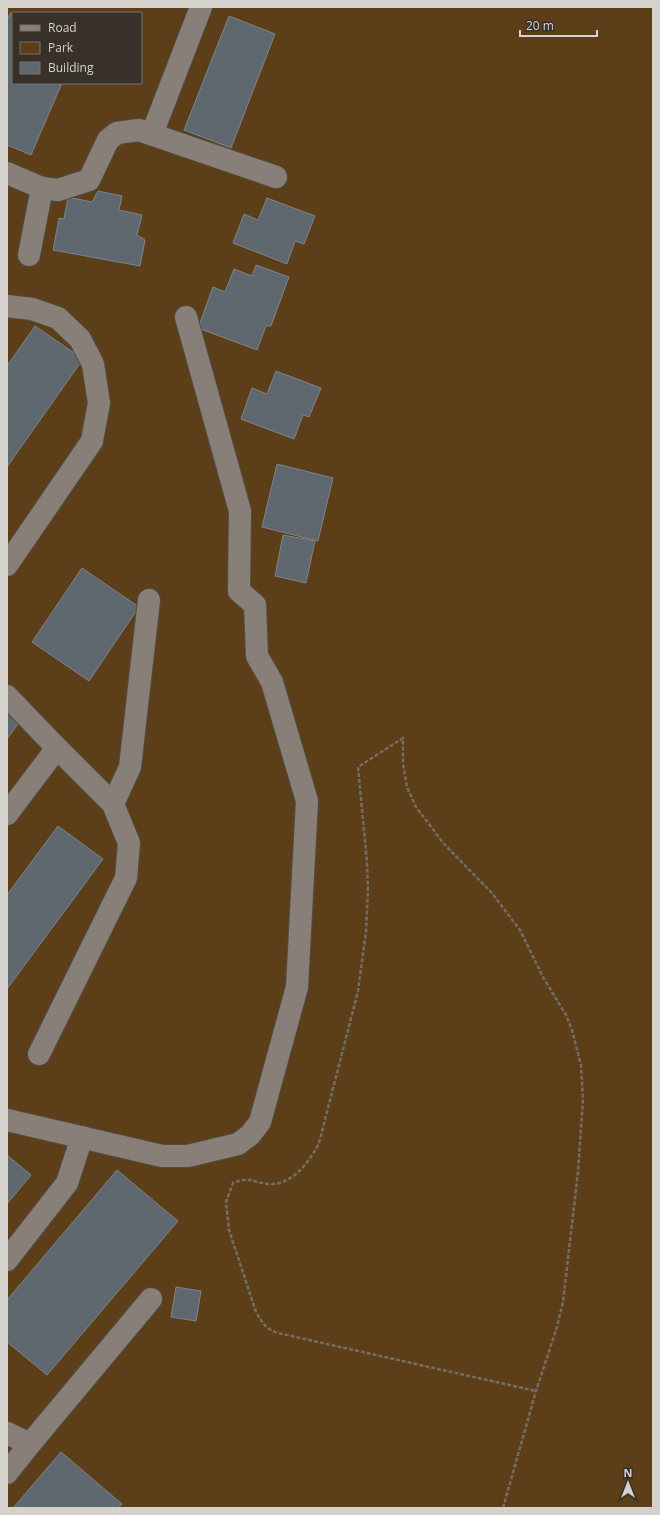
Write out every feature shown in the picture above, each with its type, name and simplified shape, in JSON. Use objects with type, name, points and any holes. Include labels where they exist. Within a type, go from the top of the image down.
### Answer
[{"type":"street","points":[[152,134],[201,7]]},
{"type":"street","points":[[7,173],[42,188],[58,190],[89,180],[108,140],[117,133],[140,130],[276,177]]},
{"type":"street","points":[[29,255],[42,188]]},
{"type":"street","points":[[7,306],[32,309],[58,318],[80,339],[94,364],[99,403],[92,441],[7,565]]},
{"type":"street","points":[[7,1120],[162,1156],[188,1156],[238,1144],[250,1135],[260,1122],[297,988],[307,801],[272,682],[256,656],[255,605],[239,591],[240,511],[186,317]]},
{"type":"street","points":[[113,804],[130,768],[149,600]]},
{"type":"street","points":[[7,696],[113,804],[129,843],[126,878],[39,1054]]},
{"type":"street","points":[[7,814],[57,748]]},
{"type":"street","points":[[7,1260],[67,1183],[82,1138]]},
{"type":"street","points":[[7,1472],[151,1300]]},
{"type":"street","points":[[7,1433],[30,1444]]},
{"type":"path","points":[[503,1508],[536,1392],[558,1327],[568,1267],[579,1158],[583,1099],[581,1065],[574,1035],[566,1015],[543,977],[520,930],[491,892],[439,839],[416,807],[407,787],[403,764],[403,738],[358,767],[367,862],[368,891],[366,932],[358,991],[319,1143],[312,1158],[286,1180],[273,1184],[246,1178],[232,1184],[226,1202],[229,1230],[256,1312],[261,1322],[268,1329],[278,1333],[536,1392]]},
{"type":"green space","points":[[7,7],[653,7],[653,1508],[7,1508]]},
{"type":"building","points":[[10,13],[12,14],[12,84],[62,84],[31,155],[7,145],[7,20]]},
{"type":"building","points":[[229,16],[275,34],[231,148],[184,130]]},
{"type":"building","points":[[98,191],[122,196],[119,210],[142,215],[137,235],[145,240],[140,266],[53,250],[59,218],[64,219],[68,197],[92,202]]},
{"type":"building","points":[[267,198],[315,216],[304,244],[295,241],[287,264],[233,243],[244,214],[258,220]]},
{"type":"building","points":[[256,265],[289,277],[271,326],[266,326],[257,350],[198,328],[213,287],[225,292],[234,269],[252,276]]},
{"type":"building","points":[[35,326],[83,359],[7,467],[7,366]]},
{"type":"building","points":[[276,371],[321,388],[309,417],[303,415],[294,439],[241,419],[252,388],[267,394]]},
{"type":"building","points":[[277,464],[333,478],[318,541],[262,527]]},
{"type":"building","points":[[283,535],[315,541],[306,583],[275,576]]},
{"type":"building","points":[[82,568],[139,607],[89,681],[32,642]]},
{"type":"building","points":[[7,706],[23,717],[7,739]]},
{"type":"building","points":[[58,826],[103,859],[7,989],[7,895]]},
{"type":"building","points":[[7,1155],[31,1175],[7,1204]]},
{"type":"building","points":[[117,1170],[178,1221],[47,1375],[7,1342],[7,1300]]},
{"type":"building","points":[[176,1287],[201,1291],[196,1321],[171,1317]]},
{"type":"building","points":[[61,1452],[122,1504],[118,1508],[13,1508]]}]
